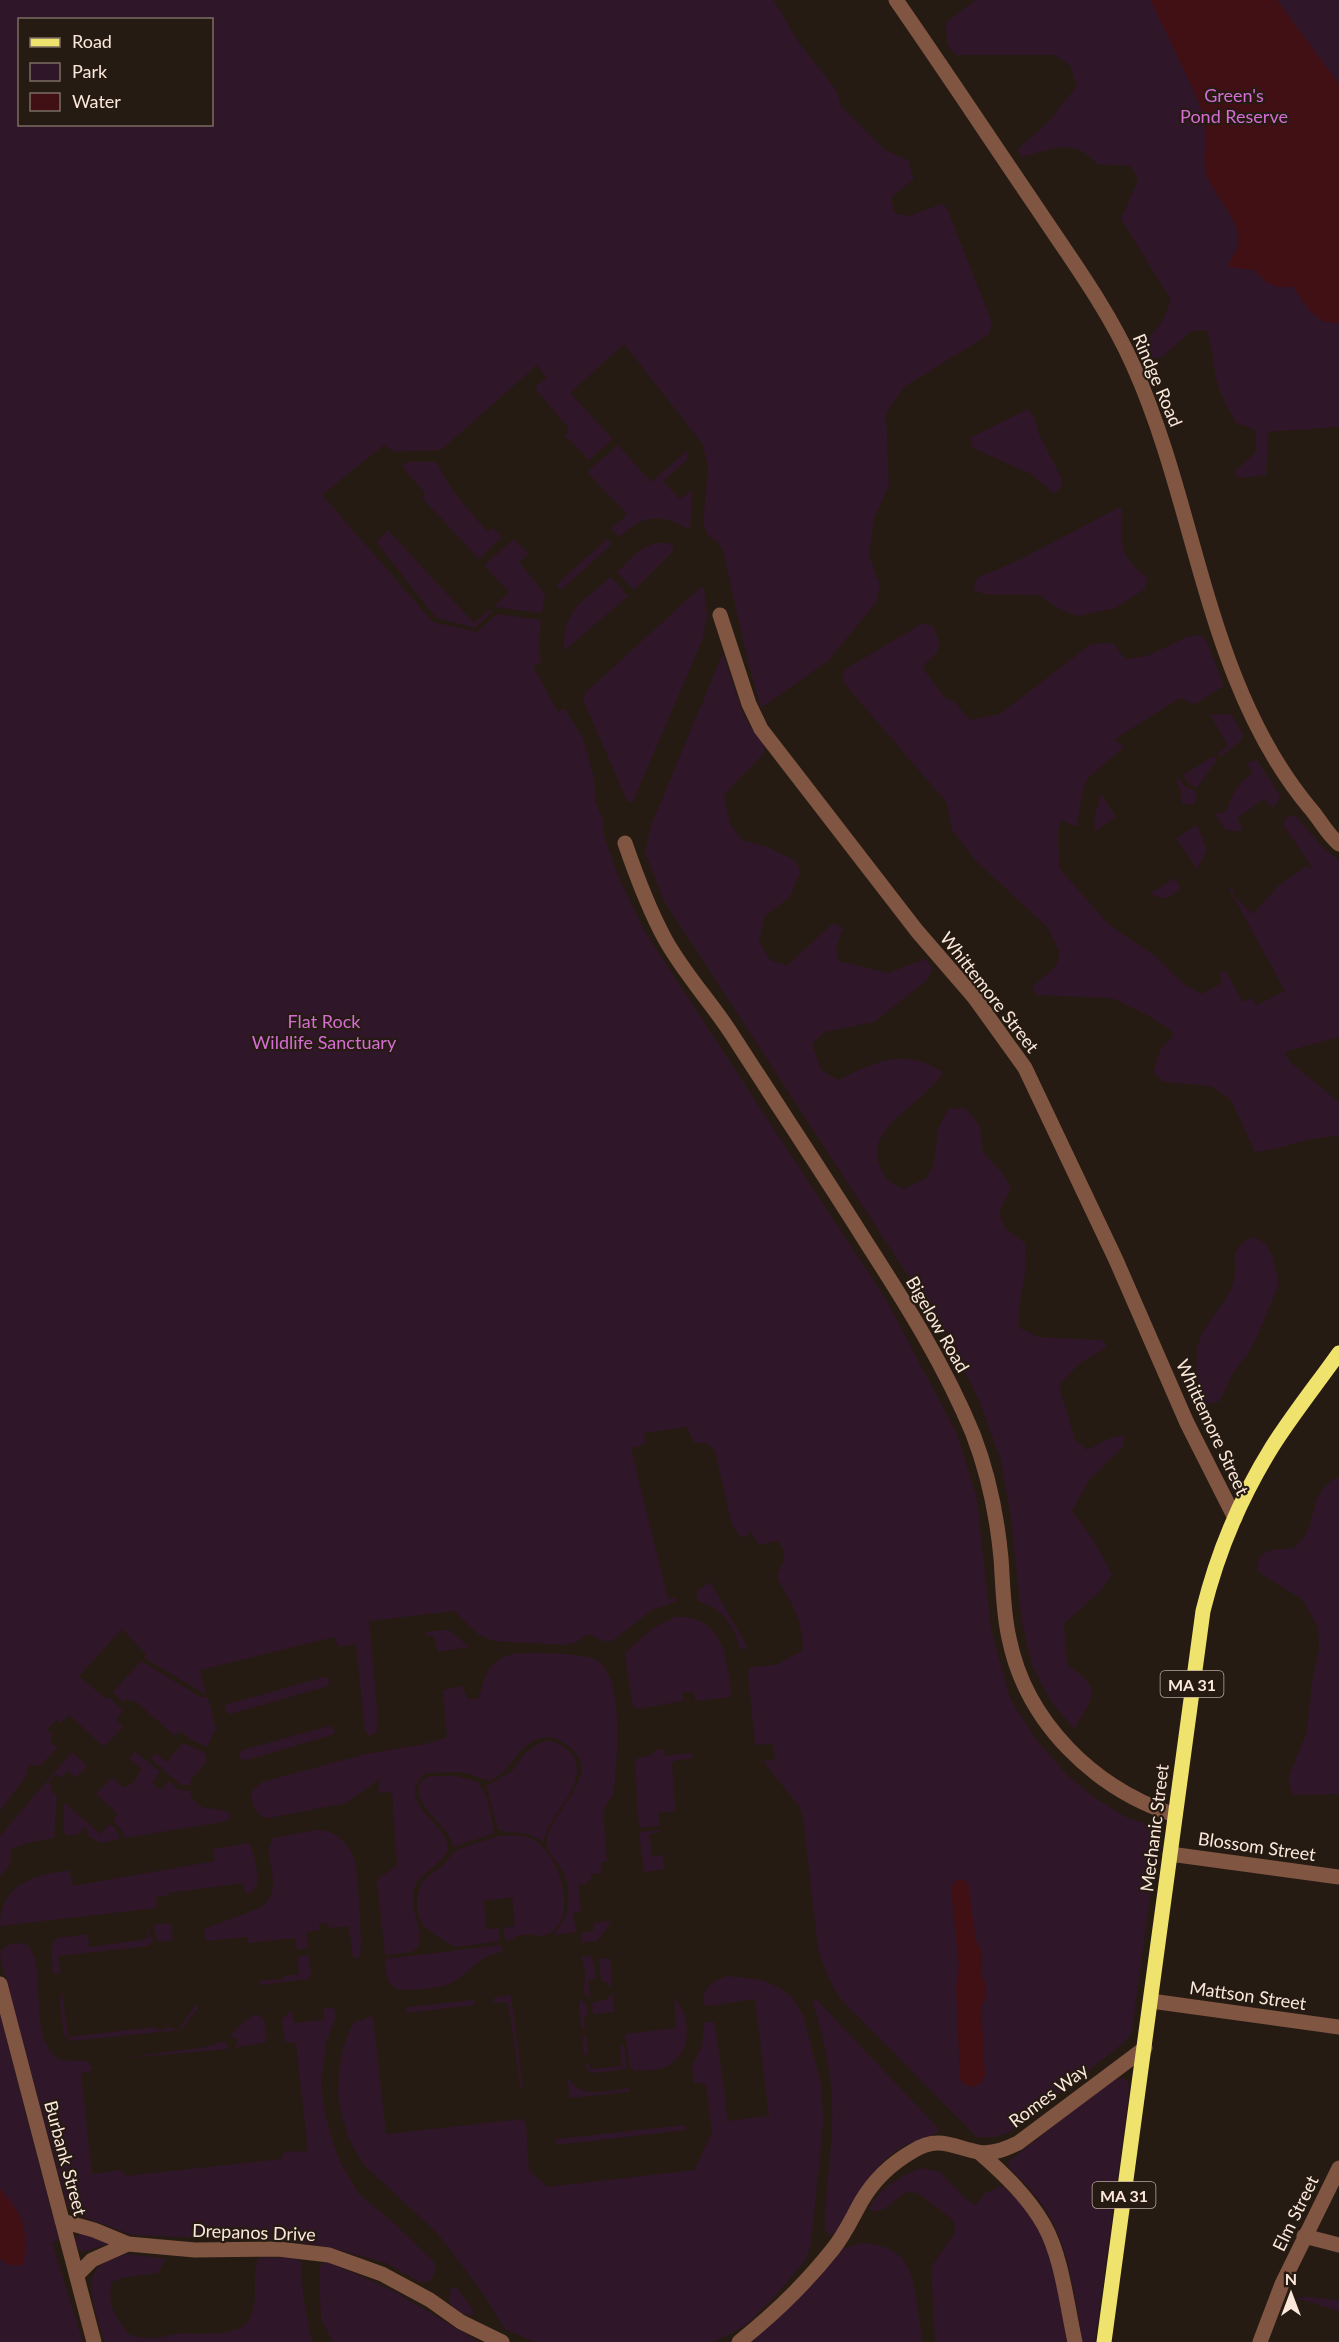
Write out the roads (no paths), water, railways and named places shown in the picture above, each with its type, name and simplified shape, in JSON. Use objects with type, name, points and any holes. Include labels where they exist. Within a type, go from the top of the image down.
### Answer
[{"type":"main road","name":"Mechanic Street","points":[[1104,2342],[1203,1611],[1217,1562],[1235,1518],[1272,1448],[1339,1353]]},
{"type":"street","name":"Rindge Road","points":[[896,0],[1096,296],[1133,363],[1163,441],[1226,652],[1239,687],[1277,762],[1325,830],[1339,844]]},
{"type":"street","name":"Whittemore Street","points":[[720,615],[751,710],[761,729],[917,931],[974,997],[1025,1068],[1116,1260],[1187,1423],[1235,1518]]},
{"type":"street","name":"Rindge Road","points":[[1312,810],[1339,830]]},
{"type":"street","name":"Bigelow Road","points":[[625,843],[638,882],[665,939],[730,1031],[868,1245],[931,1345],[955,1395],[973,1435],[986,1473],[997,1527],[1009,1638],[1019,1678],[1056,1736],[1092,1772],[1131,1798],[1175,1815]]},
{"type":"street","name":"Blossom Street","points":[[1170,1854],[1339,1877]]},
{"type":"street","name":"Burbank Street","points":[[0,1984],[94,2342]]},
{"type":"street","name":"Mattson Street","points":[[1151,2001],[1339,2027]]},
{"type":"street","name":"Romes Way","points":[[739,2342],[775,2312],[814,2271],[843,2235],[873,2184],[904,2156],[933,2143],[946,2143],[980,2153],[996,2151],[1018,2143],[1145,2048]]},
{"type":"street","points":[[980,2153],[1017,2188],[1045,2227],[1056,2253],[1075,2342]]},
{"type":"street","name":"Elm Street","points":[[1260,2342],[1275,2301],[1304,2236],[1339,2168]]},
{"type":"street","name":"Drepanos Drive","points":[[62,2221],[94,2230],[128,2244],[195,2250],[278,2249],[329,2255],[391,2279],[430,2300],[461,2322],[502,2342]]},
{"type":"street","points":[[1304,2236],[1339,2245]]},
{"type":"street","name":"Drepanos Drive","points":[[77,2275],[92,2260],[128,2244]]},
{"type":"water","points":[[1150,0],[1277,0],[1339,84],[1339,323],[1324,322],[1310,311],[1293,287],[1278,287],[1267,283],[1254,270],[1228,267],[1238,246],[1237,228],[1207,176],[1205,170],[1206,132],[1201,109]]},
{"type":"water","points":[[957,1880],[968,1883],[976,1941],[981,1953],[981,1976],[986,1982],[985,1999],[981,2006],[985,2075],[981,2083],[974,2087],[963,2084],[960,2079],[956,1986],[959,1967],[951,1887]]},
{"type":"water","points":[[0,2189],[19,2215],[24,2230],[24,2263],[19,2266],[7,2264],[0,2258]]},
{"type":"park label","name":"Green's Pond Reserve","points":[[1234,106]]},
{"type":"park label","name":"Flat Rock Wildlife Sanctuary","points":[[324,1031]]}]
